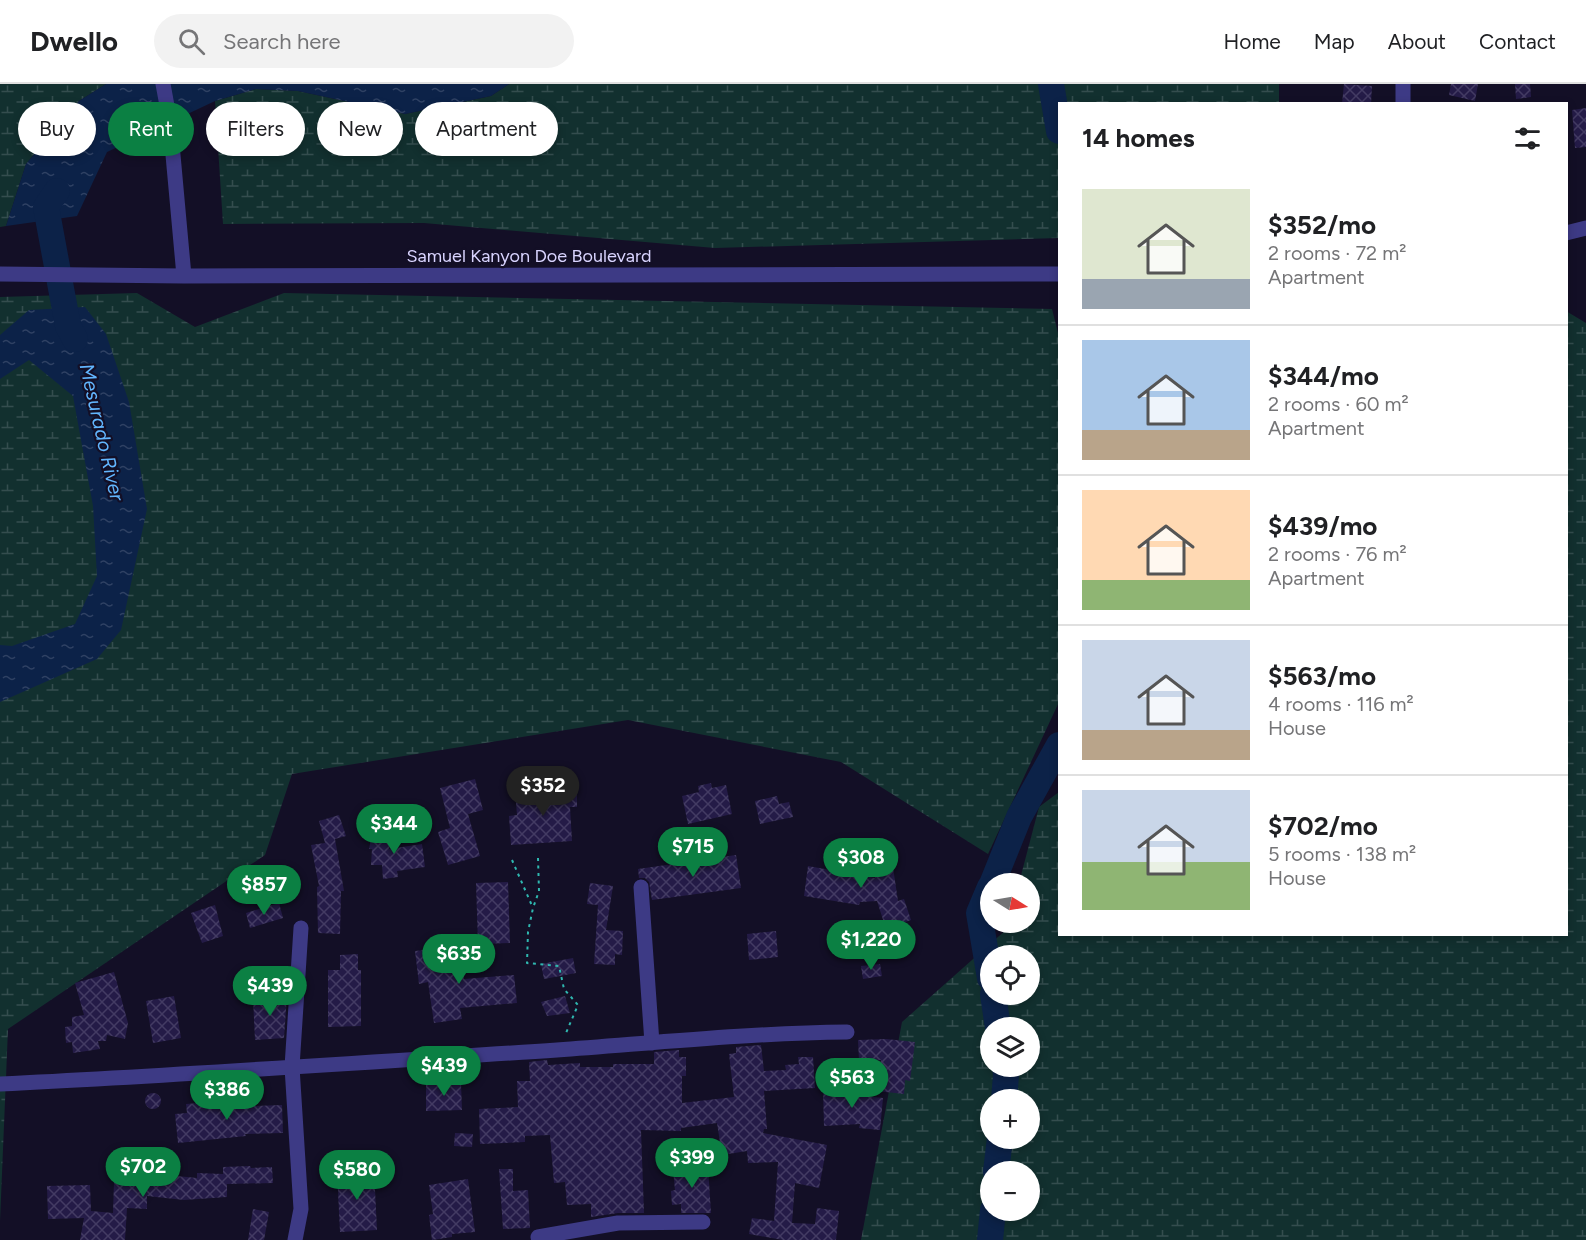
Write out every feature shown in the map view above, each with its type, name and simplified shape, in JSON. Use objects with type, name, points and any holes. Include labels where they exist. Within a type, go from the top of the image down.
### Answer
[{"type":"street","points":[[163,84],[170,122],[184,276]]},
{"type":"street","points":[[1402,102],[1403,84]]},
{"type":"street","points":[[1568,232],[1586,228]]},
{"type":"street","name":"Samuel Kanyon Doe Boulevard","points":[[0,274],[184,276],[1058,274]]},
{"type":"street","points":[[641,887],[652,1043]]},
{"type":"street","points":[[296,1240],[301,1209],[292,1067],[301,928]]},
{"type":"street","points":[[0,1084],[560,1050],[777,1033],[847,1032]]},
{"type":"street","points":[[538,1237],[618,1223],[703,1222]]},
{"type":"path","points":[[538,858],[539,891],[528,932],[527,963],[559,966],[564,989],[578,1005],[560,1050]]},
{"type":"path","points":[[512,860],[533,908]]},
{"type":"green space","points":[[0,84],[106,84],[78,102],[18,102],[18,156],[33,156],[26,164],[6,226],[0,227]]},
{"type":"green space","points":[[509,84],[1279,84],[1279,102],[1058,102],[1058,238],[715,248],[424,223],[223,224],[219,156],[305,156],[305,102],[215,101],[256,89],[298,91],[349,102],[317,102],[317,156],[403,156],[403,114],[415,112],[415,156],[558,156],[558,102],[462,102],[491,96]]},
{"type":"green space","points":[[137,293],[195,327],[284,293],[1052,309],[1058,333],[1058,704],[988,854],[841,762],[628,720],[292,774],[265,855],[8,1029],[0,1221],[0,297]]},
{"type":"green space","points":[[1568,312],[1586,323],[1586,1240],[861,1240],[902,1022],[980,953],[980,1005],[1040,1005],[1040,945],[989,945],[1002,933],[1040,933],[1040,873],[1022,873],[1039,807],[1058,793],[1058,936],[1568,936]]},
{"type":"water","points":[[106,84],[509,84],[491,96],[462,102],[415,102],[415,112],[405,114],[403,114],[403,102],[349,102],[298,91],[256,89],[206,102],[206,105],[194,111],[194,102],[108,102],[108,152],[77,216],[6,226],[26,164],[33,156],[96,156],[96,102],[79,101]]},
{"type":"water","points":[[85,307],[106,334],[129,402],[147,509],[121,630],[97,659],[0,702],[0,645],[12,646],[75,624],[97,576],[93,506],[73,396],[29,360],[0,379],[0,335],[29,310]]},
{"type":"building","points":[[1344,84],[1372,86],[1371,102],[1342,102]]},
{"type":"building","points":[[1451,84],[1478,84],[1475,101],[1449,95]]},
{"type":"building","points":[[1515,84],[1530,84],[1531,97],[1516,99]]},
{"type":"building","points":[[1586,108],[1586,147],[1575,148],[1572,110]]},
{"type":"building","points":[[475,779],[483,810],[468,814],[480,856],[448,865],[438,832],[450,828],[440,788]]},
{"type":"building","points":[[711,783],[712,788],[726,785],[732,814],[688,824],[682,796],[699,792],[698,786]]},
{"type":"building","points":[[577,789],[577,807],[570,807],[572,841],[511,845],[509,816],[517,815],[515,791]]},
{"type":"building","points":[[777,796],[779,804],[789,802],[793,817],[760,824],[755,801]]},
{"type":"building","points":[[339,815],[346,836],[335,839],[344,891],[341,891],[340,934],[318,933],[317,887],[319,886],[311,845],[325,843],[319,821]]},
{"type":"building","points":[[373,829],[392,832],[389,849],[422,844],[425,867],[397,871],[398,877],[383,879],[382,865],[371,865],[372,849],[369,849]]},
{"type":"building","points":[[891,854],[898,901],[904,899],[911,920],[886,929],[877,901],[860,902],[859,905],[804,896],[808,866],[875,878],[872,857]]},
{"type":"building","points":[[736,855],[741,888],[652,900],[649,882],[645,878],[639,878],[638,869]]},
{"type":"building","points":[[508,882],[510,943],[478,944],[476,883]]},
{"type":"building","points":[[590,883],[613,886],[606,930],[623,931],[622,955],[615,954],[615,965],[594,964],[598,905],[587,904]]},
{"type":"building","points":[[279,903],[283,918],[250,928],[246,913]]},
{"type":"building","points":[[215,905],[223,936],[202,943],[191,913]]},
{"type":"building","points":[[776,931],[778,957],[749,960],[747,934]]},
{"type":"building","points":[[461,946],[464,979],[514,975],[517,1003],[460,1008],[462,1019],[434,1023],[428,982],[419,984],[415,951]]},
{"type":"building","points":[[358,954],[358,970],[361,970],[361,1026],[328,1027],[328,970],[340,970],[340,955]]},
{"type":"building","points":[[573,958],[576,973],[544,979],[541,964]]},
{"type":"building","points":[[880,964],[882,976],[863,979],[861,966]]},
{"type":"building","points":[[114,972],[128,1023],[125,1039],[107,1035],[106,1041],[98,1041],[100,1049],[73,1053],[72,1042],[66,1043],[65,1027],[72,1026],[72,1017],[84,1015],[75,983]]},
{"type":"building","points":[[174,996],[181,1038],[153,1043],[146,1001]]},
{"type":"building","points":[[287,996],[284,1038],[255,1040],[253,998]]},
{"type":"building","points":[[565,996],[570,1013],[547,1016],[541,1002]]},
{"type":"building","points":[[886,1039],[915,1042],[910,1081],[905,1080],[904,1094],[877,1091],[881,1060],[859,1061],[858,1040]]},
{"type":"building","points":[[761,1045],[764,1071],[786,1070],[785,1065],[799,1064],[798,1057],[813,1057],[815,1088],[764,1091],[767,1129],[764,1129],[763,1133],[827,1145],[819,1188],[795,1183],[792,1223],[815,1224],[817,1208],[839,1211],[836,1240],[783,1240],[749,1234],[752,1218],[774,1221],[778,1162],[748,1163],[747,1151],[722,1155],[717,1123],[681,1128],[681,1131],[641,1130],[644,1213],[618,1213],[591,1217],[591,1204],[567,1205],[565,1182],[554,1183],[550,1135],[525,1136],[525,1142],[480,1144],[479,1109],[518,1107],[517,1081],[530,1081],[529,1062],[547,1060],[548,1065],[580,1063],[580,1067],[654,1064],[654,1052],[679,1050],[679,1057],[686,1057],[686,1076],[682,1076],[682,1103],[734,1097],[729,1054],[736,1053],[736,1047]]},
{"type":"building","points":[[461,1083],[462,1110],[426,1111],[426,1084]]},
{"type":"building","points":[[856,1087],[856,1095],[883,1098],[880,1130],[859,1128],[860,1124],[824,1126],[823,1089]]},
{"type":"building","points":[[153,1093],[159,1095],[161,1101],[159,1107],[153,1109],[147,1107],[145,1101],[147,1095]]},
{"type":"building","points":[[212,1102],[212,1106],[254,1102],[254,1106],[282,1105],[283,1133],[245,1134],[246,1136],[178,1143],[175,1114],[187,1113],[186,1104]]},
{"type":"building","points":[[455,1133],[473,1134],[472,1147],[454,1146]]},
{"type":"building","points":[[694,1161],[694,1168],[708,1167],[711,1213],[681,1213],[681,1204],[672,1205],[671,1191],[675,1190],[673,1170],[679,1169],[679,1162]]},
{"type":"building","points":[[250,1166],[251,1168],[272,1167],[273,1183],[227,1184],[227,1197],[184,1200],[147,1196],[147,1209],[127,1208],[125,1240],[80,1240],[84,1218],[48,1219],[47,1186],[90,1185],[91,1211],[113,1213],[114,1182],[156,1184],[157,1174],[197,1178],[197,1173],[223,1174],[223,1167]]},
{"type":"building","points":[[499,1169],[513,1169],[513,1191],[528,1190],[530,1228],[503,1229]]},
{"type":"building","points":[[374,1170],[377,1230],[340,1232],[337,1171]]},
{"type":"building","points":[[468,1179],[475,1232],[452,1234],[452,1237],[432,1240],[429,1215],[433,1214],[429,1185]]},
{"type":"building","points":[[253,1209],[269,1212],[264,1240],[248,1240]]},
{"type":"waterway","points":[[1051,84],[1058,125]]},
{"type":"waterway","name":"Mesurado River","points":[[57,191],[46,207],[68,326],[75,339]]},
{"type":"waterway","points":[[996,873],[1019,817],[1058,747]]},
{"type":"waterway","points":[[980,911],[980,919]]},
{"type":"waterway","points":[[982,933],[984,945]]},
{"type":"waterway","points":[[995,1005],[996,1017]]},
{"type":"waterway","points":[[1005,1089],[1006,1077]]},
{"type":"waterway","points":[[997,1161],[999,1149]]},
{"type":"waterway","points":[[990,1240],[992,1221]]}]
